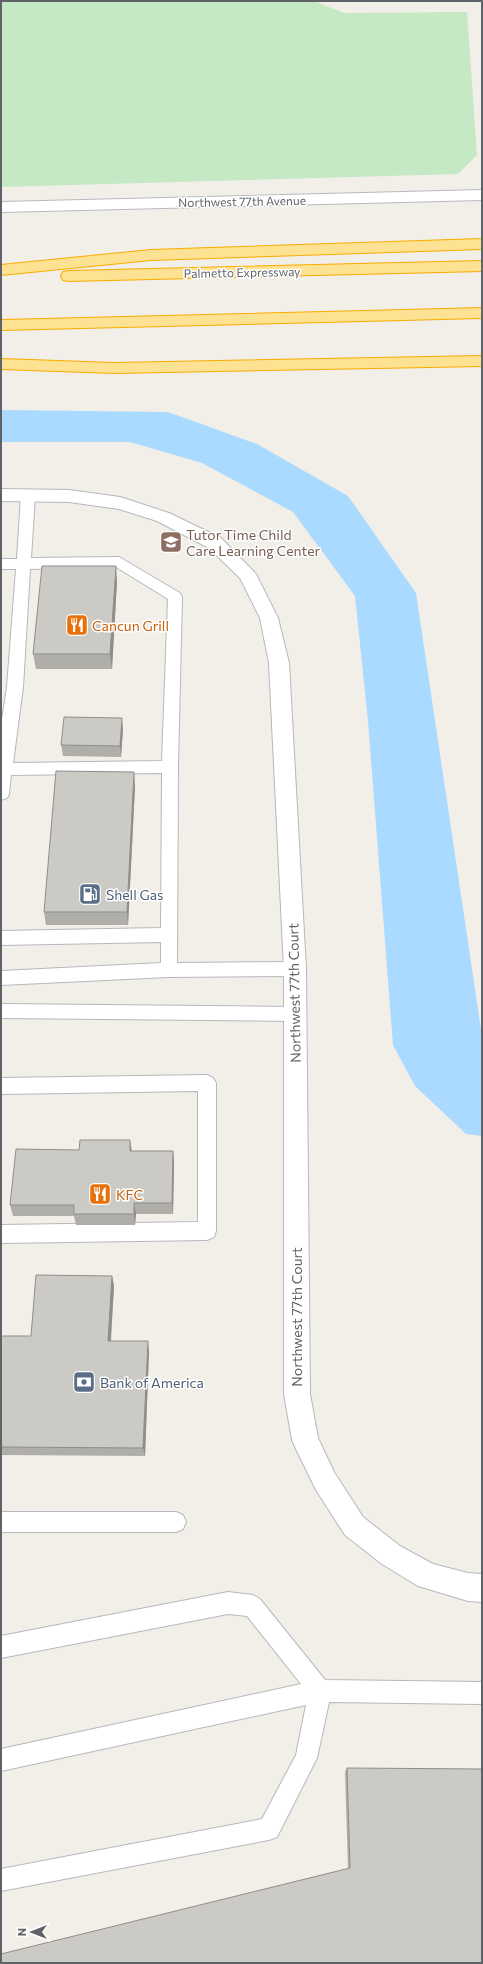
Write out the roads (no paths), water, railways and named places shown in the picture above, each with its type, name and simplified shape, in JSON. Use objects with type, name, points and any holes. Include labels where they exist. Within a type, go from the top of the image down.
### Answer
[{"type":"highway","points":[[1,270],[151,255],[482,244]]},
{"type":"highway","name":"Palmetto Expressway","points":[[1,278],[482,266]]},
{"type":"highway","points":[[1,325],[482,313]]},
{"type":"highway","points":[[1,364],[114,368],[482,360]]},
{"type":"street","name":"Northwest 77th Avenue","points":[[1,207],[482,195]]},
{"type":"street","name":"Northwest 77th Court","points":[[1,495],[69,496],[120,503],[163,517],[215,543],[247,574],[269,618],[279,663],[295,968],[294,1014],[297,1394],[305,1440],[325,1481],[354,1526],[391,1555],[428,1576],[468,1587],[482,1588]]},
{"type":"lane","points":[[1,794],[4,769],[5,732],[15,687],[28,495]]},
{"type":"lane","points":[[1,564],[119,562],[175,598],[170,767],[169,970]]},
{"type":"lane","points":[[4,769],[170,767]]},
{"type":"lane","points":[[1,938],[169,935]]},
{"type":"lane","points":[[1,978],[169,970],[295,968]]},
{"type":"lane","points":[[1,1011],[294,1014]]},
{"type":"lane","points":[[1,1086],[207,1083],[207,1231],[1,1234]]},
{"type":"lane","points":[[1,1522],[176,1522]]},
{"type":"lane","points":[[1,1648],[228,1603],[253,1606],[320,1691]]},
{"type":"lane","points":[[1,1880],[269,1829],[306,1758],[320,1691]]},
{"type":"lane","points":[[1,1760],[320,1691],[482,1693]]},
{"type":"water","points":[[1,410],[168,412],[257,444],[348,496],[416,593],[482,1036],[482,1136],[466,1134],[415,1086],[393,1045],[368,721],[355,596],[293,512],[202,463],[130,442],[1,442]]},
{"type":"place","name":"Tutor Time Child Care Learning Center","points":[[171,542]]},
{"type":"place","name":"Cancun Grill","points":[[77,625]]},
{"type":"place","name":"Shell Gas","points":[[90,894]]},
{"type":"place","name":"KFC","points":[[100,1194]]},
{"type":"place","name":"Bank of America","points":[[84,1382]]}]
